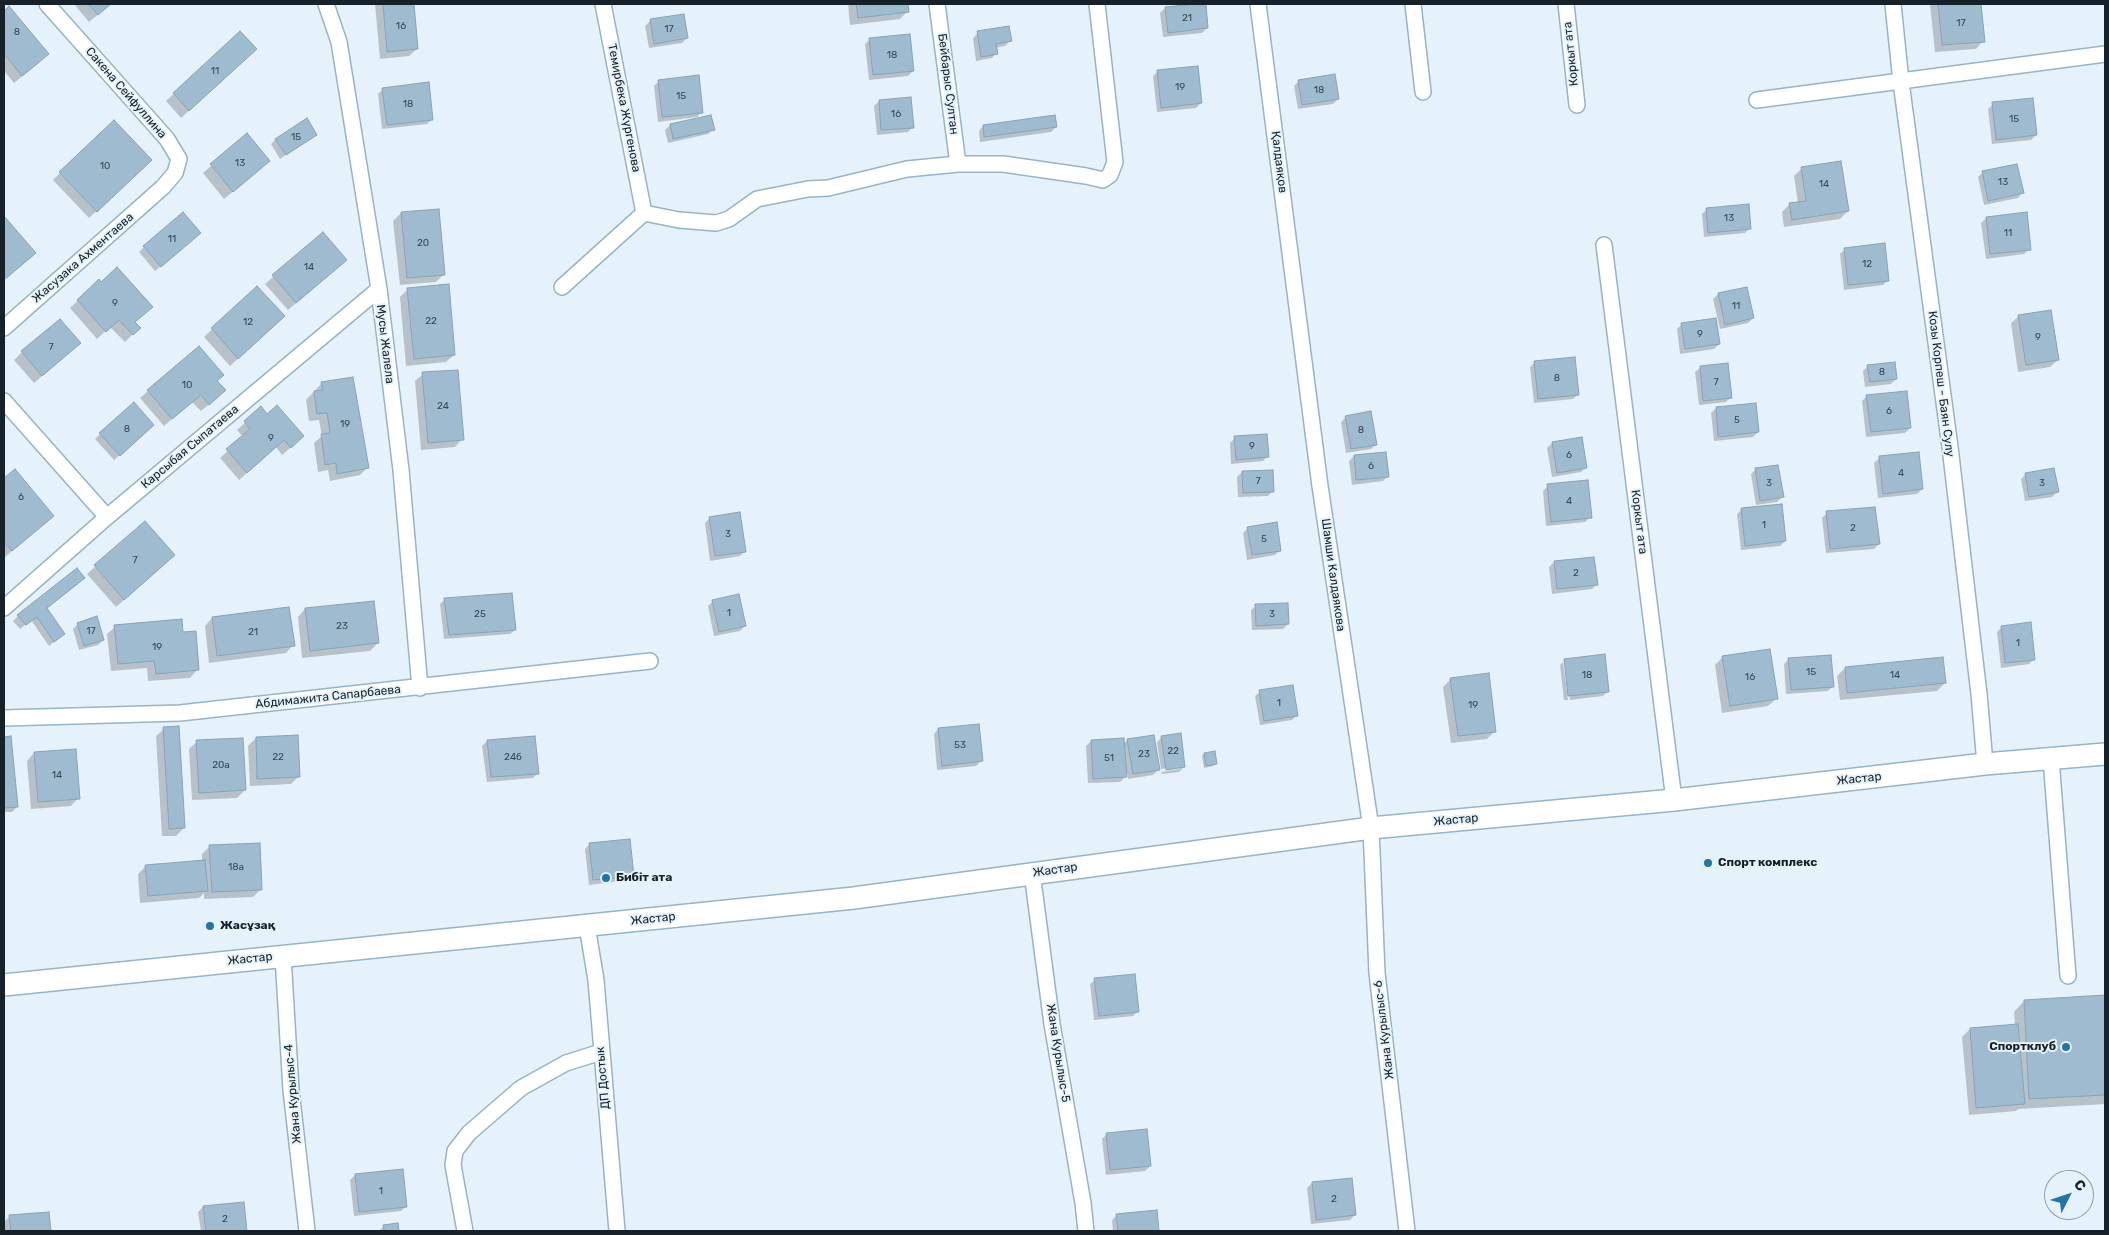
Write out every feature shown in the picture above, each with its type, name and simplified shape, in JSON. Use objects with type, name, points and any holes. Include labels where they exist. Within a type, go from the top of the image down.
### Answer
[{"type":"street","name":"Сакена Сейфуллина","points":[[47,4],[167,139],[178,159],[175,173],[163,187]]},
{"type":"street","name":"Мусы Жалела","points":[[326,4],[339,42],[378,289],[401,470],[420,688]]},
{"type":"street","name":"Темирбека Жүргенова","points":[[604,4],[644,213]]},
{"type":"street","name":"Бейбарыс Султан","points":[[938,4],[958,164]]},
{"type":"street","points":[[562,287],[644,213],[679,220],[716,224],[729,220],[757,199],[808,189],[828,188],[907,169],[958,164],[1003,164],[1103,180],[1110,175],[1115,162],[1097,4]]},
{"type":"street","name":"Қалдаяқов","points":[[1258,4],[1298,321]]},
{"type":"street","points":[[1413,4],[1423,92]]},
{"type":"street","name":"Коркыт ата","points":[[1566,4],[1577,105]]},
{"type":"street","name":"Козы Корпеш - Баян Сулу","points":[[1893,4],[1901,82],[1951,457],[1979,694],[1985,764]]},
{"type":"street","points":[[1757,100],[2105,54]]},
{"type":"street","name":"Жасузака Ахментаева","points":[[4,328],[163,187]]},
{"type":"street","name":"Коркыт ата","points":[[1604,245],[1674,800]]},
{"type":"street","name":"Карсыбая Сыпатаева","points":[[4,608],[107,517],[378,289]]},
{"type":"street","name":"Шамши Калдаякова","points":[[1298,321],[1320,486],[1371,828]]},
{"type":"street","points":[[4,401],[107,517]]},
{"type":"street","name":"Абдимажита Сапарбаева","points":[[4,718],[180,713],[420,688],[650,661]]},
{"type":"street","name":"Жастар","points":[[4,985],[854,898],[1371,828],[1674,800],[1985,764],[2105,754]]},
{"type":"street","points":[[2051,759],[2068,976]]},
{"type":"street","name":"Жана Курылыс-6","points":[[1371,828],[1377,973],[1406,1231]]},
{"type":"street","name":"Жана Курылыс-5","points":[[1032,873],[1052,1024],[1083,1203],[1086,1231]]},
{"type":"street","name":"ДП Достык","points":[[587,926],[596,980],[617,1231]]},
{"type":"street","name":"Жана Курылыс-4","points":[[283,956],[291,1090],[307,1231]]},
{"type":"street","points":[[465,1231],[453,1166],[455,1151],[469,1133],[521,1088],[566,1063],[601,1052]]},
{"type":"building","points":[[88,4],[111,4],[98,15]]},
{"type":"building","points":[[383,4],[414,4],[418,49],[387,52]]},
{"type":"building","points":[[856,4],[908,4],[909,12],[858,18]]},
{"type":"building","points":[[1206,4],[1208,28],[1168,33],[1165,7]]},
{"type":"building","points":[[1938,4],[1981,4],[1985,42],[1942,45]]},
{"type":"building","points":[[9,6],[49,54],[22,76],[4,54],[4,11]]},
{"type":"building","points":[[684,14],[688,38],[654,44],[650,19]]},
{"type":"building","points":[[1009,26],[1012,41],[996,44],[998,54],[981,57],[977,31]]},
{"type":"building","points":[[240,31],[257,49],[189,111],[173,93]]},
{"type":"building","points":[[910,34],[914,71],[873,75],[869,38]]},
{"type":"building","points":[[1198,66],[1202,103],[1161,108],[1157,70]]},
{"type":"building","points":[[1335,74],[1339,99],[1302,105],[1298,80]]},
{"type":"building","points":[[699,75],[703,113],[662,117],[658,80]]},
{"type":"building","points":[[429,82],[433,120],[387,125],[382,88]]},
{"type":"building","points":[[911,97],[914,128],[881,130],[879,100]]},
{"type":"building","points":[[2033,98],[2037,135],[1996,140],[1992,102]]},
{"type":"building","points":[[711,115],[715,130],[673,139],[670,124]]},
{"type":"building","points":[[1055,115],[1057,127],[984,137],[983,125]]},
{"type":"building","points":[[307,118],[317,135],[286,155],[275,139]]},
{"type":"building","points":[[114,120],[152,160],[97,212],[59,172]]},
{"type":"building","points":[[247,133],[270,161],[233,192],[210,164]]},
{"type":"building","points":[[1841,161],[1849,211],[1792,220],[1789,203],[1806,201],[1801,167]]},
{"type":"building","points":[[2017,164],[2024,193],[1988,201],[1982,171]]},
{"type":"building","points":[[1749,204],[1751,229],[1708,233],[1706,208]]},
{"type":"building","points":[[439,209],[445,275],[407,278],[401,212]]},
{"type":"building","points":[[183,212],[201,233],[161,267],[143,246]]},
{"type":"building","points":[[2027,212],[2031,250],[1990,254],[1986,217]]},
{"type":"building","points":[[4,216],[36,253],[4,280]]},
{"type":"building","points":[[323,232],[347,260],[296,303],[272,275]]},
{"type":"building","points":[[1885,243],[1889,281],[1848,285],[1844,248]]},
{"type":"building","points":[[117,267],[153,307],[135,322],[141,328],[133,335],[119,320],[106,332],[77,300],[99,279],[101,282]]},
{"type":"building","points":[[449,284],[455,355],[414,359],[407,288]]},
{"type":"building","points":[[257,286],[285,316],[238,359],[211,328]]},
{"type":"building","points":[[1747,287],[1754,318],[1725,325],[1718,293]]},
{"type":"building","points":[[2051,310],[2059,360],[2026,365],[2018,315]]},
{"type":"building","points":[[1716,318],[1720,344],[1685,349],[1681,323]]},
{"type":"building","points":[[60,319],[81,343],[42,376],[21,351]]},
{"type":"building","points":[[199,346],[224,375],[217,381],[226,390],[209,405],[201,395],[172,419],[147,390]]},
{"type":"building","points":[[1575,357],[1579,395],[1538,399],[1534,361]]},
{"type":"building","points":[[1895,362],[1897,379],[1870,382],[1867,365]]},
{"type":"building","points":[[1728,363],[1732,398],[1703,401],[1700,366]]},
{"type":"building","points":[[458,370],[464,440],[428,443],[422,372]]},
{"type":"building","points":[[353,377],[369,468],[337,474],[336,463],[325,465],[321,434],[330,433],[327,413],[317,414],[314,391],[323,390],[321,382]]},
{"type":"building","points":[[1907,391],[1911,428],[1871,432],[1866,395]]},
{"type":"building","points":[[134,402],[154,425],[120,456],[99,433]]},
{"type":"building","points":[[1756,403],[1759,432],[1718,437],[1716,407]]},
{"type":"building","points":[[277,405],[304,436],[291,448],[284,440],[247,473],[226,449],[250,429],[244,421],[261,406],[267,414]]},
{"type":"building","points":[[1371,411],[1377,445],[1351,449],[1345,416]]},
{"type":"building","points":[[1267,434],[1269,457],[1236,460],[1234,436]]},
{"type":"building","points":[[1582,437],[1587,468],[1557,473],[1552,442]]},
{"type":"building","points":[[1386,452],[1389,477],[1356,480],[1354,455]]},
{"type":"building","points":[[1919,452],[1923,489],[1883,494],[1879,456]]},
{"type":"building","points":[[1778,465],[1784,497],[1760,501],[1755,468]]},
{"type":"building","points":[[2054,468],[2059,492],[2029,497],[2025,473]]},
{"type":"building","points":[[15,469],[54,516],[12,551],[4,542],[4,478]]},
{"type":"building","points":[[1273,470],[1274,492],[1243,493],[1242,471]]},
{"type":"building","points":[[1588,480],[1592,518],[1551,522],[1547,484]]},
{"type":"building","points":[[1782,504],[1786,541],[1745,546],[1741,508]]},
{"type":"building","points":[[1875,507],[1880,544],[1830,549],[1826,511]]},
{"type":"building","points":[[740,512],[746,552],[715,556],[709,517]]},
{"type":"building","points":[[145,521],[175,555],[124,600],[94,565]]},
{"type":"building","points":[[1277,522],[1281,551],[1252,555],[1247,527]]},
{"type":"building","points":[[1594,557],[1598,585],[1557,589],[1554,561]]},
{"type":"building","points":[[77,568],[85,578],[47,608],[65,634],[54,642],[37,617],[26,625],[17,615]]},
{"type":"building","points":[[512,593],[516,630],[449,635],[444,598]]},
{"type":"building","points":[[739,594],[746,626],[719,632],[712,600]]},
{"type":"building","points":[[374,601],[379,643],[310,651],[305,608]]},
{"type":"building","points":[[1288,603],[1289,624],[1256,626],[1255,604]]},
{"type":"building","points":[[289,607],[295,646],[217,656],[212,617]]},
{"type":"building","points":[[97,616],[104,640],[84,646],[77,623]]},
{"type":"building","points":[[182,619],[183,632],[196,631],[199,670],[156,674],[154,661],[118,664],[114,625]]},
{"type":"building","points":[[2031,622],[2035,660],[2005,663],[2001,626]]},
{"type":"building","points":[[1770,649],[1778,699],[1730,706],[1722,656]]},
{"type":"building","points":[[1605,654],[1609,692],[1568,696],[1564,659]]},
{"type":"building","points":[[1831,655],[1834,687],[1791,690],[1788,658]]},
{"type":"building","points":[[1943,657],[1946,683],[1847,693],[1845,667]]},
{"type":"building","points":[[1489,673],[1496,732],[1458,736],[1450,678]]},
{"type":"building","points":[[1293,685],[1298,716],[1264,721],[1259,690]]},
{"type":"building","points":[[979,724],[983,761],[942,766],[938,728]]},
{"type":"building","points":[[179,726],[185,828],[169,829],[163,727]]},
{"type":"building","points":[[1181,733],[1185,767],[1166,770],[1161,736]]},
{"type":"building","points":[[298,735],[300,777],[257,779],[256,737]]},
{"type":"building","points":[[1154,735],[1160,770],[1133,774],[1127,739]]},
{"type":"building","points":[[11,736],[18,807],[4,808],[4,737]]},
{"type":"building","points":[[535,736],[539,774],[491,777],[487,740]]},
{"type":"building","points":[[243,738],[246,790],[199,793],[196,740]]},
{"type":"building","points":[[1124,738],[1127,777],[1093,779],[1091,740]]},
{"type":"building","points":[[76,749],[80,799],[38,802],[34,752]]},
{"type":"building","points":[[1215,751],[1217,764],[1206,766],[1204,753]]},
{"type":"building","points":[[630,839],[634,876],[593,880],[589,843]]},
{"type":"building","points":[[260,843],[262,890],[212,892],[209,845]]},
{"type":"building","points":[[205,860],[208,891],[148,896],[145,865]]},
{"type":"building","points":[[1135,974],[1139,1012],[1099,1016],[1094,978]]},
{"type":"building","name":"Спортклуб","points":[[2105,995],[2105,1095],[2029,1099],[2024,1000]]},
{"type":"building","points":[[2018,1024],[2025,1104],[1976,1108],[1970,1028]]},
{"type":"building","points":[[1147,1129],[1151,1166],[1110,1170],[1106,1133]]},
{"type":"building","points":[[403,1169],[407,1207],[359,1212],[355,1174]]},
{"type":"building","points":[[1352,1178],[1356,1215],[1316,1220],[1312,1182]]},
{"type":"building","points":[[244,1202],[247,1231],[206,1231],[203,1206]]},
{"type":"building","points":[[1157,1210],[1159,1231],[1118,1231],[1116,1214]]},
{"type":"building","points":[[49,1212],[51,1231],[11,1231],[9,1215]]},
{"type":"building","points":[[398,1223],[399,1231],[384,1231],[383,1225]]},
{"type":"place","name":"Спорт комплекс","points":[[1708,863]]},
{"type":"place","name":"Бибіт ата","points":[[606,878]]},
{"type":"place","name":"Жасұзақ","points":[[210,926]]},
{"type":"place","name":"Спортклуб","points":[[2066,1047]]}]
